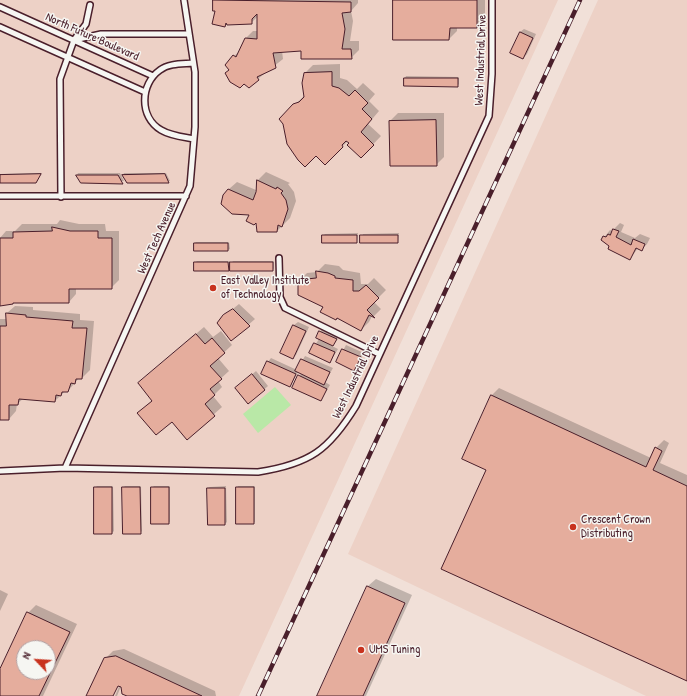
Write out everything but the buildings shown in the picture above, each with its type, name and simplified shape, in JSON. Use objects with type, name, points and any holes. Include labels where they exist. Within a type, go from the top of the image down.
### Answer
[{"type":"lane","name":"West Tech Avenue","points":[[64,468],[190,186],[194,139],[195,72],[184,0]]},
{"type":"lane","name":"West Industrial Drive","points":[[0,471],[64,468],[258,472],[278,469],[322,450],[340,432],[356,406],[488,116],[492,74],[492,0]]},
{"type":"lane","points":[[61,197],[60,79],[66,58],[74,40],[86,24],[90,5]]},
{"type":"lane","name":"North Future Boulevard","points":[[0,7],[153,76]]},
{"type":"lane","points":[[0,27],[144,92]]},
{"type":"lane","points":[[74,40],[101,34],[188,34]]},
{"type":"lane","points":[[193,63],[170,65],[161,69],[153,76],[144,92],[144,103],[153,123],[161,130],[171,134],[194,139]]},
{"type":"lane","points":[[0,196],[186,196]]},
{"type":"lane","points":[[279,258],[280,297],[285,308],[379,354]]},
{"type":"shaded area","name":"East Valley Institute of Technology","points":[[0,0],[558,0],[239,696],[0,696]]},
{"type":"shaded area","points":[[598,0],[687,0],[687,696],[646,696],[348,554]]},
{"type":"green space","points":[[275,387],[291,405],[258,433],[243,414]]},
{"type":"railway","points":[[258,696],[580,0]]},
{"type":"place","name":"East Valley Institute of Technology","points":[[213,288]]},
{"type":"place","name":"Crescent Crown Distributing","points":[[573,527]]},
{"type":"place","name":"UMS Tuning","points":[[361,650]]}]
